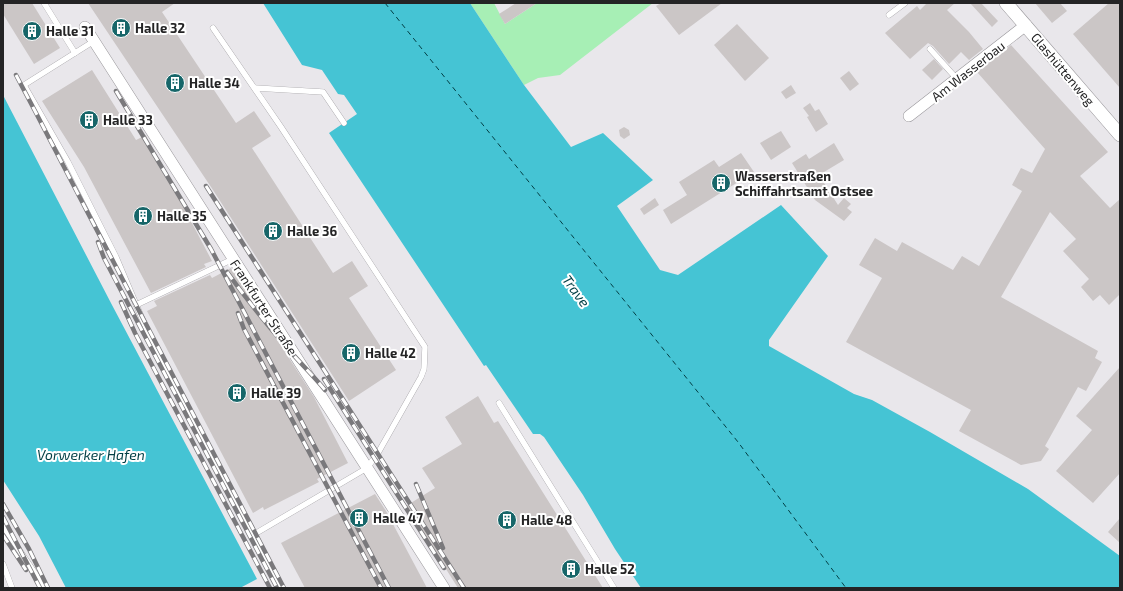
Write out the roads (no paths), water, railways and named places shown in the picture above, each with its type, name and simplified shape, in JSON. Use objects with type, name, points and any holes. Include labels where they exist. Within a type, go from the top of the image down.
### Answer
[{"type":"street","name":"Glashüttenweg","points":[[1006,3],[1120,135]]},
{"type":"street","name":"Am Wasserbau","points":[[909,116],[1026,25]]},
{"type":"street","name":"Frankfurter Straße","points":[[85,27],[444,588]]},
{"type":"lane","points":[[44,3],[75,53]]},
{"type":"lane","points":[[889,15],[905,3]]},
{"type":"lane","points":[[213,28],[255,88],[425,346],[424,369],[421,377],[378,453],[367,468],[253,535]]},
{"type":"lane","points":[[94,41],[24,85],[68,162],[116,258],[152,342],[280,588]]},
{"type":"lane","points":[[930,49],[957,79]]},
{"type":"lane","points":[[255,88],[323,92],[344,123]]},
{"type":"lane","points":[[136,305],[233,259]]},
{"type":"lane","points":[[499,403],[614,588]]},
{"type":"lane","points":[[3,526],[45,588]]},
{"type":"lane","points":[[3,564],[12,588]]},
{"type":"water","name":"Trave","points":[[263,3],[470,3],[524,85],[571,147],[603,133],[653,180],[617,206],[660,270],[678,275],[781,205],[828,256],[769,340],[769,346],[854,394],[872,400],[930,432],[1028,489],[1120,556],[1120,588],[641,588],[615,549],[583,495],[544,437],[540,434],[533,434],[486,365],[484,366],[329,133],[357,114],[344,95],[338,94],[322,70],[302,65]]},
{"type":"water","name":"Vorwerker Hafen","points":[[3,95],[257,579],[240,588],[66,588],[39,536],[3,480]]},
{"type":"railway","points":[[16,75],[284,588]]},
{"type":"railway","points":[[116,91],[211,249],[389,588]]},
{"type":"railway","points":[[206,186],[464,588]]},
{"type":"railway","points":[[98,242],[104,258],[277,588]]},
{"type":"railway","points":[[227,272],[269,327],[325,390]]},
{"type":"railway","points":[[121,302],[135,333],[270,588]]},
{"type":"railway","points":[[238,313],[244,329],[381,588]]},
{"type":"railway","points":[[324,379],[444,568]]},
{"type":"railway","points":[[416,484],[443,548]]},
{"type":"railway","points":[[3,504],[29,549],[48,588]]},
{"type":"railway","points":[[3,517],[40,588]]},
{"type":"railway","points":[[3,535],[26,570]]},
{"type":"place","name":"Halle 32","points":[[121,28]]},
{"type":"place","name":"Halle 31","points":[[32,31]]},
{"type":"place","name":"Halle 34","points":[[175,83]]},
{"type":"place","name":"Halle 33","points":[[89,120]]},
{"type":"place","name":"Wasserstraßen Schiffahrtsamt Ostsee","points":[[721,183]]},
{"type":"place","name":"Halle 35","points":[[143,216]]},
{"type":"place","name":"Halle 36","points":[[273,231]]},
{"type":"place","name":"Halle 42","points":[[351,353]]},
{"type":"place","name":"Halle 39","points":[[237,393]]},
{"type":"place","name":"Halle 47","points":[[359,518]]},
{"type":"place","name":"Halle 48","points":[[507,520]]},
{"type":"place","name":"Halle 52","points":[[571,569]]}]
